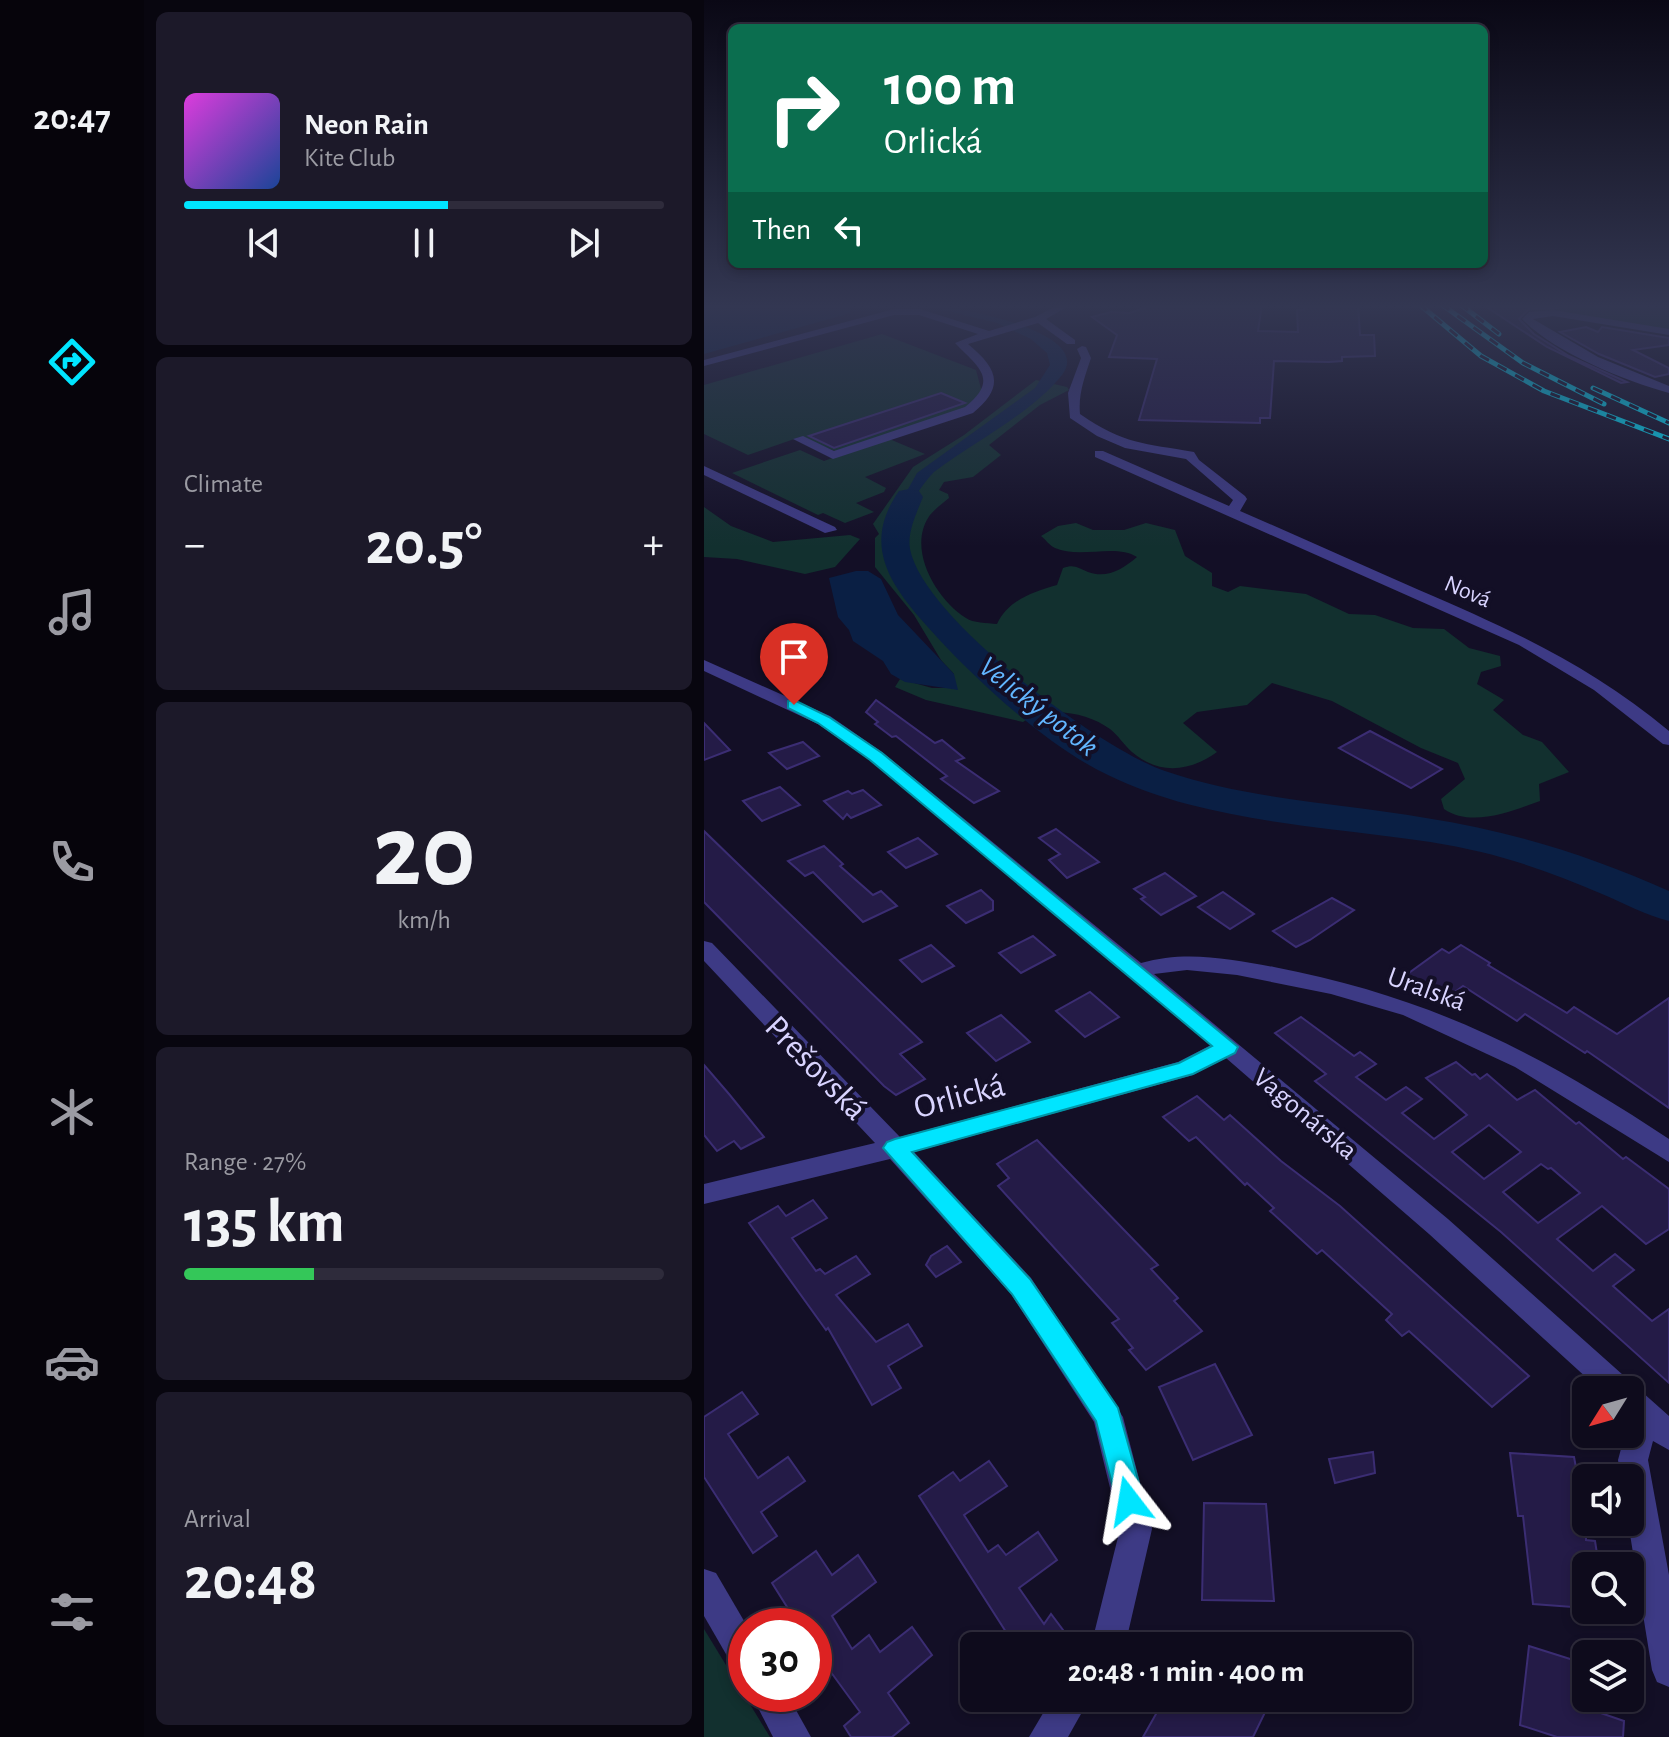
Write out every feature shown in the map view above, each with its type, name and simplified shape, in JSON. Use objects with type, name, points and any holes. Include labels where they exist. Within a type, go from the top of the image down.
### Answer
[{"type":"street","points":[[799,439],[833,455],[969,410],[991,385]]},
{"type":"street","points":[[1076,385],[1072,405],[1074,415],[1136,449],[1153,454],[1190,455],[1194,462],[1240,499],[1231,514]]},
{"type":"street","points":[[1669,390],[1662,399],[1669,402]]},
{"type":"street","name":"Nová","points":[[1099,454],[1525,642],[1582,673],[1634,710],[1669,740]]},
{"type":"street","points":[[704,470],[830,530]]},
{"type":"street","name":"Vagonárska","points":[[704,665],[794,705],[848,735],[1228,1047],[1493,1272],[1605,1376]]},
{"type":"street","name":"Prešovská","points":[[704,948],[895,1148],[1021,1286],[1108,1417],[1136,1529],[1111,1632]]},
{"type":"street","name":"Uralská","points":[[1138,971],[1163,962],[1245,969],[1312,982],[1429,1016],[1587,1096],[1669,1152]]},
{"type":"street","name":"Orlická","points":[[704,1194],[895,1148],[1185,1069],[1228,1047]]},
{"type":"street","points":[[1648,1416],[1633,1460],[1669,1670]]},
{"type":"street","points":[[704,1585],[728,1626]]},
{"type":"street","points":[[778,1712],[793,1737]]},
{"type":"street","points":[[1047,1737],[1064,1712]]},
{"type":"green space","points":[[704,385],[980,385],[983,396],[976,405],[837,452],[800,437],[748,455],[704,434]]},
{"type":"green space","points":[[1029,385],[1058,385],[1069,390],[1040,405],[989,445],[1001,455],[973,477],[944,482],[939,490],[948,494],[949,498],[930,515],[923,528],[923,557],[944,599],[966,618],[997,624],[1014,603],[1057,585],[1063,568],[1073,566],[1102,574],[1120,569],[1137,557],[1119,551],[1075,552],[1055,548],[1041,536],[1058,526],[1076,523],[1093,530],[1124,530],[1146,523],[1175,530],[1185,556],[1212,573],[1212,586],[1228,592],[1240,586],[1306,594],[1349,614],[1375,615],[1413,628],[1444,629],[1469,648],[1500,656],[1501,666],[1481,672],[1477,684],[1504,700],[1493,710],[1523,735],[1542,742],[1569,772],[1539,784],[1540,801],[1492,816],[1467,817],[1444,809],[1441,799],[1465,779],[1458,763],[1421,748],[1332,701],[1272,683],[1247,705],[1197,712],[1183,723],[1217,752],[1196,764],[1174,768],[1153,765],[1142,759],[1110,729],[1090,718],[1054,712],[1023,722],[926,700],[895,687],[900,679],[932,688],[946,688],[954,674],[941,660],[914,615],[875,567],[875,538],[879,534],[873,524],[913,467],[964,435]]},
{"type":"green space","points":[[887,438],[925,454],[865,477],[886,488],[884,492],[856,503],[874,512],[845,523],[823,513],[818,515],[732,473],[800,450],[824,461]]},
{"type":"green space","points":[[704,507],[731,526],[773,542],[850,535],[860,539],[835,567],[805,574],[737,559],[704,557]]},
{"type":"green space","points":[[704,1629],[728,1668],[728,1712],[755,1712],[770,1737],[704,1737]]},
{"type":"water","points":[[1037,385],[1053,385],[1035,402],[934,472],[920,489],[906,518],[905,549],[890,551],[887,527],[917,473]]},
{"type":"water","points":[[868,571],[881,579],[898,615],[954,674],[958,690],[905,682],[891,674],[883,661],[853,641],[849,630],[838,617],[829,578]]},
{"type":"building","points":[[1149,385],[1272,385],[1270,418],[1260,418],[1260,423],[1139,420]]},
{"type":"building","points":[[941,393],[965,403],[834,448],[809,436]]},
{"type":"building","points":[[876,700],[935,743],[942,740],[964,758],[956,761],[999,791],[974,803],[941,779],[947,776],[896,736],[892,737],[875,724],[878,722],[866,712]]},
{"type":"building","points":[[704,723],[730,750],[704,760]]},
{"type":"building","points":[[1370,731],[1442,769],[1411,788],[1339,748]]},
{"type":"building","points":[[803,742],[819,756],[787,769],[769,753]]},
{"type":"building","points":[[780,787],[800,805],[762,821],[743,801]]},
{"type":"building","points":[[863,790],[881,805],[851,818],[847,814],[843,819],[824,801],[848,791],[852,794]]},
{"type":"building","points":[[1056,829],[1099,862],[1067,878],[1049,860],[1060,854],[1039,838]]},
{"type":"building","points":[[704,831],[922,1042],[900,1054],[925,1079],[896,1095],[884,1086],[704,902]]},
{"type":"building","points":[[918,838],[937,854],[906,868],[888,852]]},
{"type":"building","points":[[824,846],[843,864],[840,866],[873,895],[881,891],[897,906],[863,922],[813,872],[805,876],[788,861]]},
{"type":"building","points":[[1165,873],[1196,896],[1161,915],[1134,889]]},
{"type":"building","points":[[981,890],[993,901],[993,910],[966,923],[947,906]]},
{"type":"building","points":[[1223,892],[1254,914],[1230,929],[1198,907]]},
{"type":"building","points":[[1332,898],[1354,910],[1310,940],[1296,947],[1273,931]]},
{"type":"building","points":[[1033,936],[1055,955],[1021,973],[999,953]]},
{"type":"building","points":[[931,945],[954,966],[922,982],[900,960]]},
{"type":"building","points":[[1461,945],[1567,1013],[1574,1007],[1617,1034],[1669,998],[1669,1108],[1587,1051],[1585,1053],[1525,1014],[1517,1021],[1463,986],[1440,1003],[1402,978],[1442,949],[1449,953]]},
{"type":"building","points":[[1090,992],[1119,1017],[1085,1037],[1056,1011]]},
{"type":"building","points":[[1001,1015],[1030,1042],[996,1061],[967,1033]]},
{"type":"building","points":[[1301,1017],[1354,1056],[1360,1052],[1376,1064],[1356,1077],[1386,1100],[1406,1087],[1422,1099],[1402,1113],[1434,1139],[1467,1115],[1426,1078],[1456,1062],[1480,1079],[1487,1074],[1517,1100],[1535,1090],[1623,1159],[1626,1157],[1669,1189],[1669,1229],[1646,1244],[1602,1206],[1557,1239],[1593,1271],[1615,1254],[1634,1270],[1613,1286],[1652,1321],[1669,1309],[1669,1383],[1501,1232],[1315,1081],[1326,1074],[1275,1033]],"holes":[[[1489,1125],[1521,1152],[1484,1179],[1452,1152]],[[1541,1164],[1551,1168],[1580,1193],[1538,1223],[1503,1192]]]},
{"type":"building","points":[[704,1065],[764,1137],[741,1149],[734,1141],[717,1151],[704,1135]]},
{"type":"building","points":[[1197,1096],[1224,1120],[1230,1115],[1281,1161],[1340,1206],[1529,1376],[1492,1407],[1409,1331],[1402,1336],[1386,1320],[1392,1314],[1322,1250],[1317,1254],[1270,1211],[1274,1208],[1247,1183],[1245,1185],[1196,1137],[1189,1141],[1163,1117]]},
{"type":"building","points":[[1037,1140],[1158,1265],[1151,1269],[1178,1298],[1174,1301],[1202,1331],[1146,1370],[1112,1323],[1119,1319],[998,1186],[1009,1178],[997,1164]]},
{"type":"building","points":[[813,1200],[827,1218],[792,1238],[816,1271],[820,1269],[825,1274],[856,1256],[870,1274],[836,1295],[876,1342],[908,1324],[922,1346],[888,1366],[901,1388],[872,1405],[828,1328],[826,1330],[749,1223],[778,1206],[786,1216]]},
{"type":"building","points":[[947,1246],[961,1262],[936,1277],[926,1265],[931,1256]]},
{"type":"building","points":[[1215,1364],[1252,1435],[1193,1460],[1159,1387]]},
{"type":"building","points":[[742,1392],[758,1414],[728,1434],[758,1478],[788,1457],[805,1481],[761,1512],[777,1536],[753,1553],[704,1477],[704,1417]]},
{"type":"building","points":[[1373,1452],[1375,1473],[1335,1483],[1329,1459]]},
{"type":"building","points":[[1510,1453],[1574,1457],[1572,1536],[1586,1536],[1586,1540],[1595,1541],[1597,1552],[1572,1552],[1572,1607],[1533,1604],[1523,1516],[1518,1516]]},
{"type":"building","points":[[989,1461],[1007,1486],[964,1515],[988,1552],[998,1545],[1006,1555],[1038,1532],[1057,1560],[1019,1588],[1044,1624],[1051,1614],[1064,1632],[1006,1632],[919,1496],[953,1472],[960,1481]]},
{"type":"building","points":[[1204,1503],[1266,1504],[1274,1601],[1202,1600]]},
{"type":"building","points":[[816,1551],[832,1575],[858,1555],[876,1582],[832,1616],[832,1608],[788,1608],[772,1583]]},
{"type":"building","points":[[832,1616],[852,1649],[869,1635],[880,1652],[912,1627],[932,1655],[888,1693],[909,1723],[892,1737],[851,1737],[844,1726],[860,1712],[832,1674]]},
{"type":"building","points":[[1529,1646],[1572,1660],[1572,1712],[1598,1712],[1624,1721],[1623,1737],[1557,1737],[1520,1725]]},
{"type":"building","points":[[1157,1712],[1265,1712],[1253,1737],[1143,1737]]},
{"type":"waterway","name":"Velický potok","points":[[909,497],[897,529],[895,549],[903,573],[923,602],[952,634],[1022,697],[1111,762],[1164,784],[1243,804],[1422,829],[1513,848],[1592,874],[1669,907]]},
{"type":"railway","points":[[1533,385],[1669,439]]},
{"type":"railway","points":[[1567,385],[1604,404]]},
{"type":"railway","points":[[1593,388],[1669,423]]},
{"type":"route","points":[[794,705],[824,720],[876,756],[1228,1047],[1185,1069],[895,1148],[1021,1286],[1108,1417],[1129,1501]]}]
